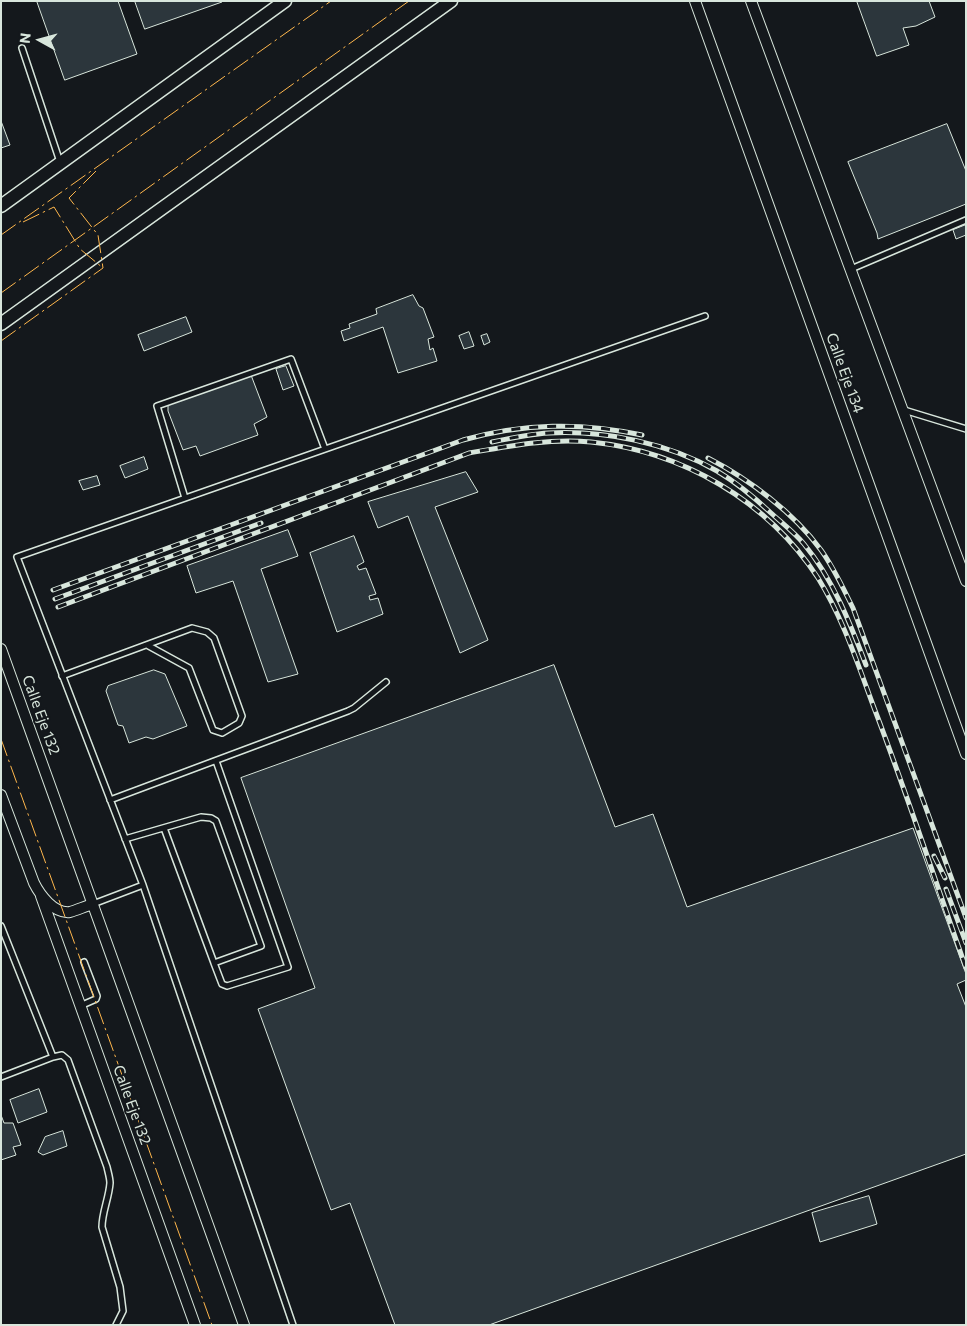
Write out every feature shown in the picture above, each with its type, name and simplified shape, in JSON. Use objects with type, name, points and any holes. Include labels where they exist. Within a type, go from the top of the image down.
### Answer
[{"type":"street","points":[[1,206],[285,1]]},
{"type":"street","points":[[1,324],[451,1]]},
{"type":"street","name":"Calle Eje 134","points":[[695,1],[966,754]]},
{"type":"street","points":[[751,1],[966,581]]},
{"type":"street","name":"Calle Eje 132","points":[[1,649],[244,1325]]},
{"type":"street","name":"Calle Eje 132","points":[[1,794],[34,883],[41,896],[195,1325]]},
{"type":"street","points":[[41,896],[54,907],[68,912],[93,904]]},
{"type":"lane","points":[[22,48],[60,162]]},
{"type":"lane","points":[[851,269],[966,220]]},
{"type":"lane","points":[[293,1325],[143,885],[16,557],[705,316]]},
{"type":"lane","points":[[185,498],[157,406],[184,396],[290,359],[325,449]]},
{"type":"lane","points":[[904,410],[966,429]]},
{"type":"lane","points":[[62,676],[192,628],[208,632],[214,638],[242,716],[239,723],[222,733],[213,730],[189,668],[147,645]]},
{"type":"lane","points":[[110,800],[348,711],[386,682]]},
{"type":"lane","points":[[164,828],[222,984],[227,986],[288,967],[216,761]]},
{"type":"lane","points":[[125,838],[202,817],[211,818],[216,821],[261,946],[214,963]]},
{"type":"lane","points":[[93,904],[143,885]]},
{"type":"lane","points":[[1,926],[53,1057]]},
{"type":"lane","points":[[80,1006],[96,999],[97,996],[84,962]]},
{"type":"lane","points":[[1,1077],[53,1057],[62,1055],[68,1060],[107,1167],[110,1181],[107,1202],[102,1217],[102,1227],[120,1287],[123,1311],[116,1325]]},
{"type":"building","points":[[37,1],[118,1],[137,54],[65,80]]},
{"type":"building","points":[[135,1],[222,1],[222,2],[145,29]]},
{"type":"building","points":[[857,1],[929,1],[935,17],[916,26],[903,28],[909,45],[877,56]]},
{"type":"building","points":[[1,121],[10,145],[1,148]]},
{"type":"building","points":[[947,124],[966,171],[966,204],[878,239],[848,162]]},
{"type":"building","points":[[966,225],[966,235],[956,239],[953,230]]},
{"type":"building","points":[[413,295],[419,306],[423,308],[434,337],[428,339],[430,350],[433,348],[437,361],[398,373],[383,327],[344,341],[341,331],[350,328],[349,324],[377,314],[376,309]]},
{"type":"building","points":[[186,317],[192,332],[144,351],[138,335]]},
{"type":"building","points":[[469,332],[474,346],[464,349],[459,336]]},
{"type":"building","points":[[487,334],[490,342],[484,345],[481,336]]},
{"type":"building","points":[[286,366],[294,386],[283,390],[276,369]]},
{"type":"building","points":[[251,375],[267,417],[254,424],[258,435],[200,456],[196,446],[183,450],[168,411],[168,405]]},
{"type":"building","points":[[144,457],[148,469],[125,478],[120,466]]},
{"type":"building","points":[[466,472],[478,492],[435,507],[488,640],[460,653],[408,516],[378,528],[368,502]]},
{"type":"building","points":[[97,476],[100,485],[83,490],[79,481]]},
{"type":"building","points":[[288,530],[298,556],[261,569],[298,674],[268,682],[233,581],[196,593],[187,566]]},
{"type":"building","points":[[354,536],[364,562],[357,566],[359,570],[366,568],[376,594],[369,596],[370,600],[378,598],[383,614],[337,632],[310,553]]},
{"type":"building","points":[[554,665],[615,827],[653,814],[687,907],[913,828],[966,974],[966,980],[957,984],[966,1007],[966,1154],[489,1325],[395,1325],[350,1203],[331,1210],[258,1009],[315,988],[241,778]]},
{"type":"building","points":[[154,670],[165,674],[187,726],[153,739],[146,737],[129,743],[123,726],[118,725],[106,691],[108,686]]},
{"type":"building","points":[[39,1089],[47,1112],[18,1123],[10,1100]]},
{"type":"building","points":[[1,1115],[4,1123],[13,1123],[21,1145],[13,1147],[16,1155],[1,1160]]},
{"type":"building","points":[[63,1131],[67,1146],[43,1155],[38,1152],[45,1137]]},
{"type":"building","points":[[869,1196],[877,1224],[820,1242],[812,1213]]},
{"type":"railway","points":[[53,590],[463,440],[508,430],[552,426],[597,428],[642,435]]},
{"type":"railway","points":[[492,442],[549,433],[614,436],[636,440],[678,453],[717,471],[752,496],[804,544],[832,587],[847,617],[866,665]]},
{"type":"railway","points":[[58,607],[469,453],[514,445],[576,441],[625,447],[658,456],[720,484],[748,504],[798,550],[818,578],[836,610],[857,662],[966,968]]},
{"type":"railway","points":[[708,458],[739,476],[784,510],[810,536],[834,571],[853,608],[966,918]]},
{"type":"railway","points":[[55,599],[261,523]]},
{"type":"railway","points":[[934,856],[945,878]]},
{"type":"railway","points":[[946,889],[966,943]]},
{"type":"power","points":[[1,235],[331,1]]},
{"type":"power","points":[[1,293],[409,1]]},
{"type":"power","points":[[96,171],[69,198],[98,235],[103,268]]},
{"type":"power","points":[[23,222],[54,207],[80,249],[103,268]]},
{"type":"power","points":[[1,341],[103,268]]},
{"type":"power","points":[[1,739],[212,1325]]}]
